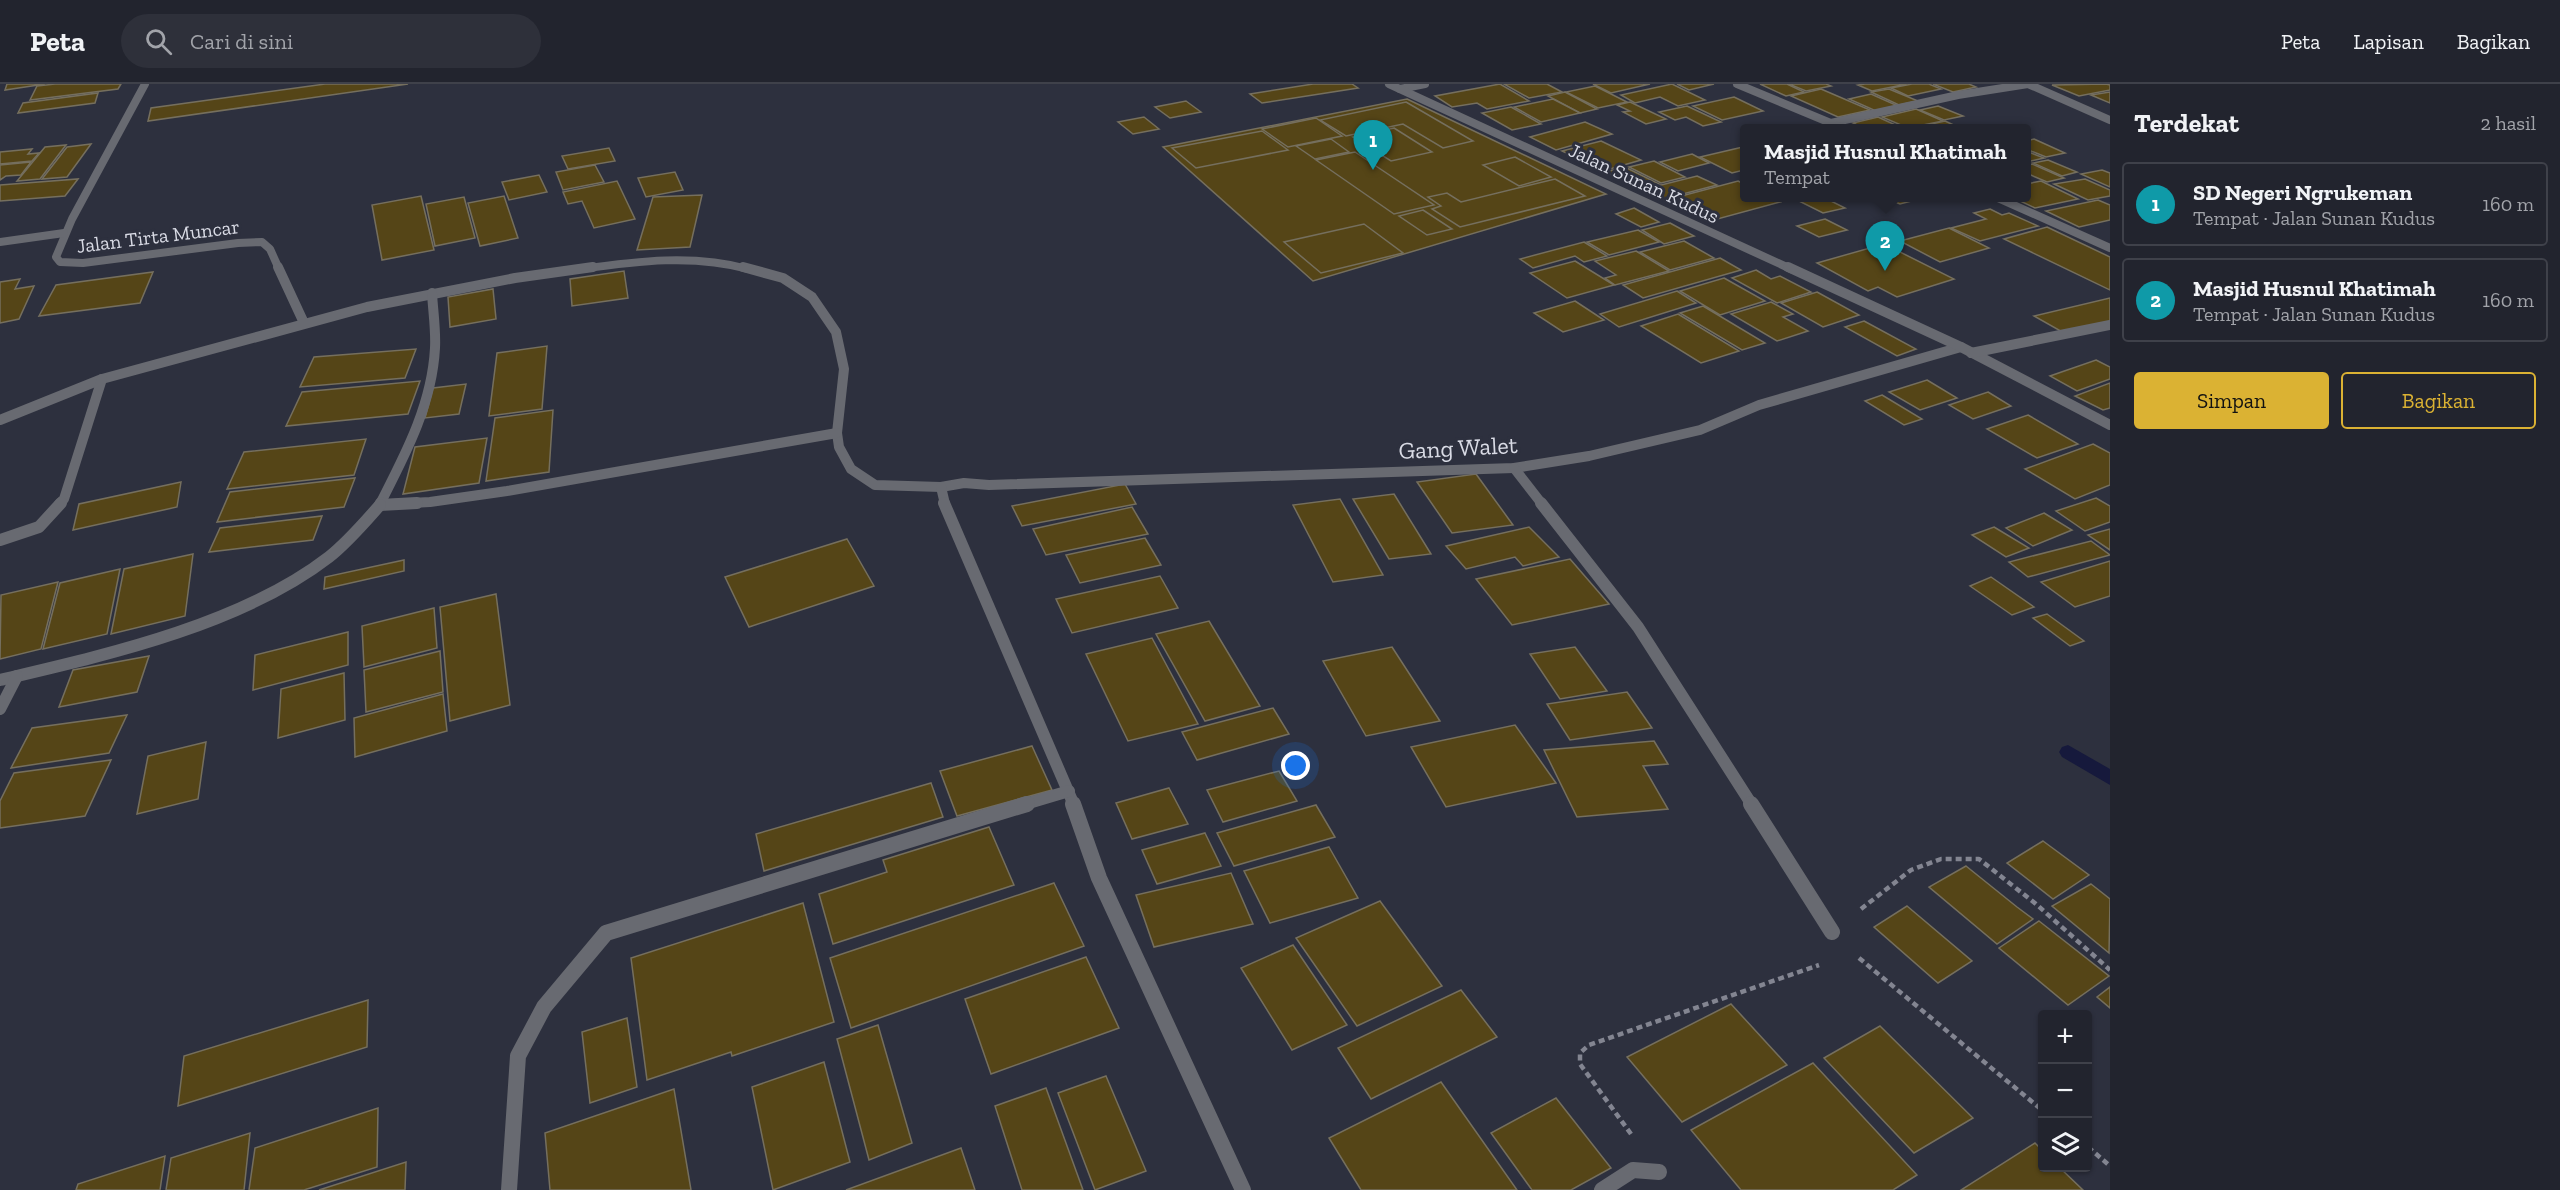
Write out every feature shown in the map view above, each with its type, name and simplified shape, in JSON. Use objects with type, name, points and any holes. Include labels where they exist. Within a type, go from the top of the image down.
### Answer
[{"type":"street","name":"Jalan Tirta Muncar","points":[[145,84],[64,233],[56,257],[60,262],[69,264],[262,242],[270,249],[304,323]]},
{"type":"street","name":"Jalan Sunan Kudus","points":[[1389,84],[1966,350],[2110,424]]},
{"type":"street","points":[[1400,89],[1425,84]]},
{"type":"street","points":[[1737,84],[1832,123],[1958,95],[2028,84],[2110,120]]},
{"type":"street","points":[[2007,202],[2110,248]]},
{"type":"street","points":[[0,242],[64,233]]},
{"type":"street","points":[[0,420],[102,380],[304,323],[432,293],[515,278],[632,262],[681,260],[730,264],[783,278],[812,297],[836,332],[843,369],[837,433],[507,491],[430,502],[381,505]]},
{"type":"street","points":[[0,680],[180,631],[236,609],[318,565],[347,543],[381,505],[420,419],[431,379],[435,348],[432,293]]},
{"type":"street","name":"Gang Walet","points":[[837,433],[839,447],[851,469],[875,485],[941,488],[964,483],[990,485],[1514,468],[1589,456],[1700,430],[1759,405],[1966,350],[2110,325]]},
{"type":"street","points":[[0,540],[39,527],[64,499],[102,380]]},
{"type":"street","points":[[1514,468],[1638,627],[1832,932]]},
{"type":"street","points":[[941,488],[946,510],[1069,791],[1099,878],[1243,1190]]},
{"type":"street","points":[[0,709],[17,676]]},
{"type":"street","points":[[509,1190],[518,1056],[544,1007],[606,933],[1069,791]]},
{"type":"street","points":[[1602,1190],[1633,1170],[1659,1172]]},
{"type":"path","points":[[2038,1106],[1854,953],[1832,932],[1911,870],[1941,859],[1979,859],[2036,904],[2110,970]]},
{"type":"path","points":[[1659,1172],[1580,1064],[1580,1053],[1589,1045],[1854,953]]},
{"type":"path","points":[[2092,1151],[2110,1166]]},
{"type":"building","points":[[7,84],[45,84],[5,90]]},
{"type":"building","points":[[121,84],[118,89],[30,100],[37,86]]},
{"type":"building","points":[[325,84],[408,84],[148,121],[151,108]]},
{"type":"building","points":[[1313,84],[1352,84],[1358,88],[1262,103],[1250,94]]},
{"type":"building","points":[[1500,84],[1529,101],[1487,109],[1477,103],[1452,107],[1435,96]]},
{"type":"building","points":[[1504,84],[1547,84],[1562,92],[1529,98]]},
{"type":"building","points":[[1593,84],[1650,84],[1611,93]]},
{"type":"building","points":[[1672,84],[1705,100],[1678,106],[1660,97],[1635,103],[1621,95]]},
{"type":"building","points":[[1677,84],[1714,84],[1689,90]]},
{"type":"building","points":[[1760,84],[1787,84],[1804,92],[1786,96]]},
{"type":"building","points":[[1789,84],[1826,84],[1831,86],[1806,91]]},
{"type":"building","points":[[1907,84],[1872,91],[1858,85]]},
{"type":"building","points":[[1929,84],[1941,89],[1908,96],[1891,88]]},
{"type":"building","points":[[1933,84],[1969,84],[1976,87],[1953,92]]},
{"type":"building","points":[[2052,85],[2110,85],[2110,90],[2079,96]]},
{"type":"building","points":[[1595,86],[1627,102],[1598,108],[1566,92]]},
{"type":"building","points":[[1821,89],[1870,110],[1838,117],[1791,96]]},
{"type":"building","points":[[1889,89],[1918,101],[1899,105],[1871,92]]},
{"type":"building","points":[[1565,92],[1597,109],[1580,113],[1548,96]]},
{"type":"building","points":[[2110,92],[2110,103],[2091,95]]},
{"type":"building","points":[[98,93],[95,103],[18,113],[23,103]]},
{"type":"building","points":[[1871,94],[1898,106],[1876,111],[1849,99]]},
{"type":"building","points":[[1734,97],[1763,111],[1722,120],[1693,106]]},
{"type":"building","points":[[1407,99],[1606,194],[1313,281],[1163,147]]},
{"type":"building","points":[[1553,99],[1580,113],[1541,122],[1514,107]]},
{"type":"building","points":[[1186,101],[1201,112],[1170,118],[1155,107]]},
{"type":"building","points":[[1406,102],[1473,141],[1443,148],[1403,124],[1346,136],[1320,120]]},
{"type":"building","points":[[1630,102],[1666,119],[1646,124],[1623,112],[1630,111],[1617,105]]},
{"type":"building","points":[[1687,106],[1721,122],[1703,126],[1686,117],[1675,120],[1659,112]]},
{"type":"building","points":[[1938,106],[1963,116],[1944,120],[1920,110]]},
{"type":"building","points":[[1511,107],[1541,124],[1512,130],[1482,113]]},
{"type":"building","points":[[1916,109],[1943,121],[1928,124],[1899,124],[1882,117]]},
{"type":"building","points":[[1144,117],[1159,129],[1133,134],[1118,122]]},
{"type":"building","points":[[1878,117],[1893,124],[1855,124],[1853,123]]},
{"type":"building","points":[[1316,118],[1342,136],[1288,147],[1262,129]]},
{"type":"building","points":[[1945,121],[1951,124],[1932,124]]},
{"type":"building","points":[[1585,122],[1612,134],[1556,150],[1530,137]]},
{"type":"building","points":[[1394,128],[1432,152],[1391,161],[1353,137]]},
{"type":"building","points":[[1262,131],[1288,150],[1196,168],[1172,148]]},
{"type":"building","points":[[1331,139],[1349,152],[1315,159],[1296,146]]},
{"type":"building","points":[[2031,140],[2065,153],[2046,157],[2031,151]]},
{"type":"building","points":[[1601,141],[1641,160],[1603,171],[1562,151]]},
{"type":"building","points":[[91,144],[67,177],[42,179],[67,147]]},
{"type":"building","points":[[66,145],[40,179],[17,181],[45,147]]},
{"type":"building","points":[[609,148],[615,161],[568,169],[562,156]]},
{"type":"building","points":[[1740,148],[1740,171],[1732,173],[1700,157]]},
{"type":"building","points":[[32,149],[28,154],[39,153],[32,161],[0,164],[0,152]]},
{"type":"building","points":[[1355,152],[1434,205],[1394,214],[1316,160]]},
{"type":"building","points":[[2031,153],[2044,158],[2031,161]]},
{"type":"building","points":[[1692,154],[1709,163],[1678,171],[1660,162]]},
{"type":"building","points":[[1515,157],[1551,177],[1519,186],[1483,165]]},
{"type":"building","points":[[2048,160],[2077,172],[2062,176],[2033,163]]},
{"type":"building","points":[[1654,161],[1685,177],[1661,183],[1629,167]]},
{"type":"building","points":[[31,162],[21,175],[6,176],[0,180],[0,165]]},
{"type":"building","points":[[2031,164],[2064,178],[2047,182],[2031,175]]},
{"type":"building","points":[[595,165],[604,182],[563,190],[556,172]]},
{"type":"building","points":[[1625,167],[1659,184],[1639,189],[1605,172]]},
{"type":"building","points":[[2102,170],[2110,173],[2110,187],[2081,174]]},
{"type":"building","points":[[675,172],[683,190],[646,197],[638,178]]},
{"type":"building","points":[[539,175],[547,192],[509,200],[502,182]]},
{"type":"building","points":[[1697,176],[1717,185],[1660,200],[1641,190]]},
{"type":"building","points":[[78,179],[65,196],[0,201],[0,185]]},
{"type":"building","points":[[1555,179],[1585,196],[1460,227],[1432,209],[1441,206],[1428,197],[1447,193],[1461,202]]},
{"type":"building","points":[[2085,179],[2110,190],[2110,196],[2088,200],[2054,184]]},
{"type":"building","points":[[617,181],[635,219],[594,228],[582,201],[568,204],[563,192]]},
{"type":"building","points":[[1738,181],[1740,182],[1740,202],[1780,202],[1710,221],[1670,199]]},
{"type":"building","points":[[2041,181],[2078,199],[2035,208],[2022,202],[2031,202],[2031,183]]},
{"type":"building","points":[[702,195],[690,247],[637,250],[653,197]]},
{"type":"building","points":[[421,196],[434,250],[382,260],[372,205]]},
{"type":"building","points":[[504,196],[518,238],[480,246],[468,203]]},
{"type":"building","points":[[464,197],[475,238],[435,246],[426,204]]},
{"type":"building","points":[[2098,200],[2110,205],[2110,220],[2079,227],[2046,211]]},
{"type":"building","points":[[1801,202],[1833,202],[1845,208],[1823,213]]},
{"type":"building","points":[[1634,208],[1659,222],[1641,227],[1616,214]]},
{"type":"building","points":[[1990,209],[2002,215],[2009,213],[2038,226],[1980,241],[1951,228],[1986,219],[1974,213]]},
{"type":"building","points":[[1423,210],[1452,229],[1427,235],[1399,216]]},
{"type":"building","points":[[1825,219],[1847,230],[1819,237],[1797,226]]},
{"type":"building","points":[[1670,223],[1694,236],[1664,244],[1642,230]]},
{"type":"building","points":[[1364,224],[1403,253],[1321,273],[1284,242]]},
{"type":"building","points":[[2047,227],[2110,257],[2110,290],[2004,239]]},
{"type":"building","points":[[1949,228],[1989,248],[1940,262],[1900,241]]},
{"type":"building","points":[[1638,230],[1659,242],[1609,255],[1587,242]]},
{"type":"building","points":[[1684,241],[1714,258],[1670,270],[1640,252]]},
{"type":"building","points":[[1584,242],[1607,256],[1584,262],[1575,256],[1533,268],[1520,259]]},
{"type":"building","points":[[1884,244],[1954,279],[1897,297],[1878,287],[1868,291],[1817,263]]},
{"type":"building","points":[[1636,251],[1669,271],[1615,285],[1605,278],[1616,275],[1595,261]]},
{"type":"building","points":[[1720,258],[1741,270],[1643,298],[1623,285]]},
{"type":"building","points":[[1575,261],[1614,285],[1567,298],[1530,273]]},
{"type":"building","points":[[1756,270],[1771,279],[1780,276],[1811,292],[1777,303],[1732,278]]},
{"type":"building","points":[[624,271],[628,298],[572,306],[570,279]]},
{"type":"building","points":[[153,272],[140,303],[39,316],[56,285]]},
{"type":"building","points":[[1724,278],[1765,301],[1720,315],[1680,291]]},
{"type":"building","points":[[20,279],[15,289],[34,286],[19,319],[0,323],[0,282]]},
{"type":"building","points":[[493,289],[496,319],[450,327],[448,297]]},
{"type":"building","points":[[1677,291],[1696,303],[1619,327],[1600,314]]},
{"type":"building","points":[[1817,292],[1859,315],[1823,327],[1781,303]]},
{"type":"building","points":[[2110,298],[2110,322],[2064,333],[2034,316]]},
{"type":"building","points":[[1575,301],[1604,320],[1563,332],[1534,313]]},
{"type":"building","points":[[1771,302],[1793,314],[1783,317],[1808,331],[1777,341],[1731,314]]},
{"type":"building","points":[[1703,306],[1765,343],[1742,350],[1680,313]]},
{"type":"building","points":[[1678,314],[1739,351],[1701,363],[1641,326]]},
{"type":"building","points":[[1864,321],[1916,349],[1897,356],[1845,327]]},
{"type":"building","points":[[547,346],[542,409],[489,416],[497,353]]},
{"type":"building","points":[[416,349],[405,378],[300,387],[314,357]]},
{"type":"building","points":[[2096,360],[2110,367],[2110,379],[2077,391],[2050,376]]},
{"type":"building","points":[[1927,380],[1957,398],[1920,410],[1889,392]]},
{"type":"building","points":[[420,381],[408,414],[286,426],[302,392]]},
{"type":"building","points":[[2110,383],[2110,408],[2103,410],[2075,396]]},
{"type":"building","points":[[466,384],[459,414],[425,418],[433,388]]},
{"type":"building","points":[[1988,392],[2011,406],[1973,419],[1949,405]]},
{"type":"building","points":[[1882,395],[1922,419],[1904,425],[1865,401]]},
{"type":"building","points":[[553,410],[549,472],[486,481],[495,418]]},
{"type":"building","points":[[2028,415],[2078,444],[2037,458],[1987,429]]},
{"type":"building","points":[[487,438],[479,483],[403,494],[415,447]]},
{"type":"building","points":[[366,439],[354,475],[227,489],[244,452]]},
{"type":"building","points":[[2093,444],[2110,453],[2110,485],[2075,499],[2025,469]]},
{"type":"building","points":[[1476,474],[1513,525],[1452,533],[1417,482]]},
{"type":"building","points":[[355,478],[344,507],[217,522],[230,492]]},
{"type":"building","points":[[181,482],[177,507],[73,530],[79,504]]},
{"type":"building","points":[[1125,484],[1136,504],[1022,526],[1012,506]]},
{"type":"building","points":[[1394,494],[1431,554],[1389,559],[1353,499]]},
{"type":"building","points":[[2096,498],[2110,506],[2110,522],[2085,531],[2056,511]]},
{"type":"building","points":[[1340,499],[1383,575],[1333,582],[1293,505]]},
{"type":"building","points":[[1132,507],[1148,534],[1046,555],[1033,529]]},
{"type":"building","points":[[2044,513],[2072,530],[2033,546],[2006,528]]},
{"type":"building","points":[[322,516],[313,540],[209,552],[220,528]]},
{"type":"building","points":[[1529,527],[1559,557],[1523,566],[1515,557],[1466,569],[1446,546]]},
{"type":"building","points":[[1994,527],[2029,548],[2006,557],[1972,535]]},
{"type":"building","points":[[2110,529],[2110,550],[2088,535]]},
{"type":"building","points":[[1145,538],[1161,565],[1080,583],[1066,555]]},
{"type":"building","points":[[847,539],[874,586],[749,627],[725,577]]},
{"type":"building","points":[[2091,541],[2110,555],[2028,577],[2009,562]]},
{"type":"building","points":[[193,554],[185,616],[111,634],[124,569]]},
{"type":"building","points":[[1570,559],[1609,604],[1512,625],[1476,579]]},
{"type":"building","points":[[404,560],[404,571],[324,589],[325,577]]},
{"type":"building","points":[[2110,561],[2110,596],[2075,607],[2041,582]]},
{"type":"building","points":[[120,569],[107,634],[43,649],[60,583]]},
{"type":"building","points":[[1160,576],[1178,608],[1072,633],[1056,599]]},
{"type":"building","points":[[1991,577],[2034,607],[2012,615],[1970,586]]},
{"type":"building","points":[[58,582],[41,649],[0,659],[1,595]]},
{"type":"building","points":[[496,594],[510,705],[450,721],[440,607]]},
{"type":"building","points":[[434,608],[437,648],[364,667],[362,626]]},
{"type":"building","points":[[2047,614],[2084,641],[2070,646],[2033,618]]},
{"type":"building","points":[[1209,621],[1260,706],[1205,721],[1156,634]]},
{"type":"building","points":[[348,632],[348,665],[253,690],[255,655]]},
{"type":"building","points":[[1152,638],[1198,724],[1128,741],[1086,654]]},
{"type":"building","points":[[1392,647],[1440,721],[1366,736],[1323,661]]},
{"type":"building","points":[[1575,647],[1607,691],[1560,699],[1530,654]]},
{"type":"building","points":[[440,651],[443,692],[366,712],[364,670]]},
{"type":"building","points":[[149,656],[137,692],[59,707],[73,670]]},
{"type":"building","points":[[344,673],[345,720],[278,738],[281,689]]},
{"type":"building","points":[[1627,692],[1652,728],[1570,740],[1547,704]]},
{"type":"building","points":[[443,694],[447,731],[355,757],[354,718]]},
{"type":"building","points":[[1273,708],[1289,734],[1197,760],[1182,732]]},
{"type":"building","points":[[127,715],[109,753],[11,768],[32,728]]},
{"type":"building","points":[[1515,725],[1556,783],[1446,807],[1411,747]]},
{"type":"building","points":[[1654,741],[1668,764],[1643,766],[1668,809],[1577,817],[1544,750]]},
{"type":"building","points":[[206,742],[198,799],[137,814],[148,756]]},
{"type":"building","points":[[1032,746],[1052,790],[957,816],[940,771]]},
{"type":"building","points":[[111,760],[85,816],[0,828],[0,801],[14,773]]},
{"type":"building","points":[[1279,771],[1297,801],[1223,822],[1207,790]]},
{"type":"building","points":[[931,783],[943,817],[764,871],[756,834]]},
{"type":"building","points":[[1169,788],[1188,824],[1132,839],[1116,803]]},
{"type":"building","points":[[1316,805],[1335,837],[1234,866],[1217,833]]},
{"type":"building","points":[[989,827],[1014,885],[833,944],[819,894],[887,872],[883,860]]},
{"type":"building","points":[[1205,833],[1221,866],[1157,884],[1142,850]]},
{"type":"building","points":[[2043,841],[2089,875],[2053,899],[2007,863]]},
{"type":"building","points":[[1329,847],[1358,898],[1270,923],[1244,871]]},
{"type":"building","points":[[1966,866],[2033,919],[1997,944],[1929,887]]},
{"type":"building","points":[[1231,873],[1253,924],[1154,947],[1136,895]]},
{"type":"building","points":[[1054,883],[1084,946],[851,1028],[830,958]]},
{"type":"building","points":[[2091,884],[2110,899],[2109,953],[2052,906]]},
{"type":"building","points":[[1380,901],[1442,986],[1357,1026],[1296,938]]},
{"type":"building","points":[[803,903],[834,1022],[732,1056],[731,1052],[647,1080],[631,958]]},
{"type":"building","points":[[1907,906],[1972,961],[1938,983],[1874,927]]},
{"type":"building","points":[[2039,921],[2109,976],[2068,1005],[1999,948]]},
{"type":"building","points":[[1293,945],[1347,1025],[1292,1050],[1241,968]]},
{"type":"building","points":[[1086,957],[1119,1028],[991,1074],[965,999]]},
{"type":"building","points":[[2110,987],[2110,1008],[2097,997]]},
{"type":"building","points":[[1461,990],[1497,1037],[1371,1099],[1338,1048]]},
{"type":"building","points":[[368,1000],[367,1047],[178,1106],[184,1056]]},
{"type":"building","points":[[1731,1004],[1787,1065],[1682,1122],[1627,1057]]},
{"type":"building","points":[[627,1018],[637,1087],[590,1103],[582,1032]]},
{"type":"building","points":[[878,1025],[912,1143],[869,1160],[837,1039]]},
{"type":"building","points":[[1880,1026],[1973,1118],[1914,1153],[1824,1058]]},
{"type":"building","points":[[824,1062],[850,1162],[773,1190],[752,1087]]},
{"type":"building","points":[[1813,1063],[1917,1175],[1893,1190],[1741,1190],[1691,1130]]},
{"type":"building","points":[[1106,1076],[1146,1171],[1095,1190],[1058,1093]]},
{"type":"building","points":[[1441,1082],[1517,1190],[1361,1190],[1329,1138]]},
{"type":"building","points":[[1046,1088],[1083,1190],[1022,1190],[995,1106]]},
{"type":"building","points":[[674,1089],[691,1190],[550,1190],[545,1133]]},
{"type":"building","points":[[1556,1098],[1611,1168],[1571,1190],[1532,1190],[1491,1133]]},
{"type":"building","points":[[378,1108],[377,1167],[304,1190],[249,1190],[255,1148]]},
{"type":"building","points":[[250,1133],[244,1190],[166,1190],[171,1158]]},
{"type":"building","points":[[2035,1143],[2038,1146],[2038,1172],[2064,1172],[2083,1190],[1961,1190]]},
{"type":"building","points":[[961,1148],[975,1190],[846,1190]]},
{"type":"building","points":[[165,1156],[160,1190],[76,1190],[78,1184]]},
{"type":"building","points":[[406,1162],[405,1190],[319,1190]]},
{"type":"waterway","points":[[2068,752],[2110,778]]},
{"type":"place","name":"SD Negeri Ngrukeman","points":[[1373,170]]},
{"type":"place","name":"Masjid Husnul Khatimah","points":[[1885,271]]}]
